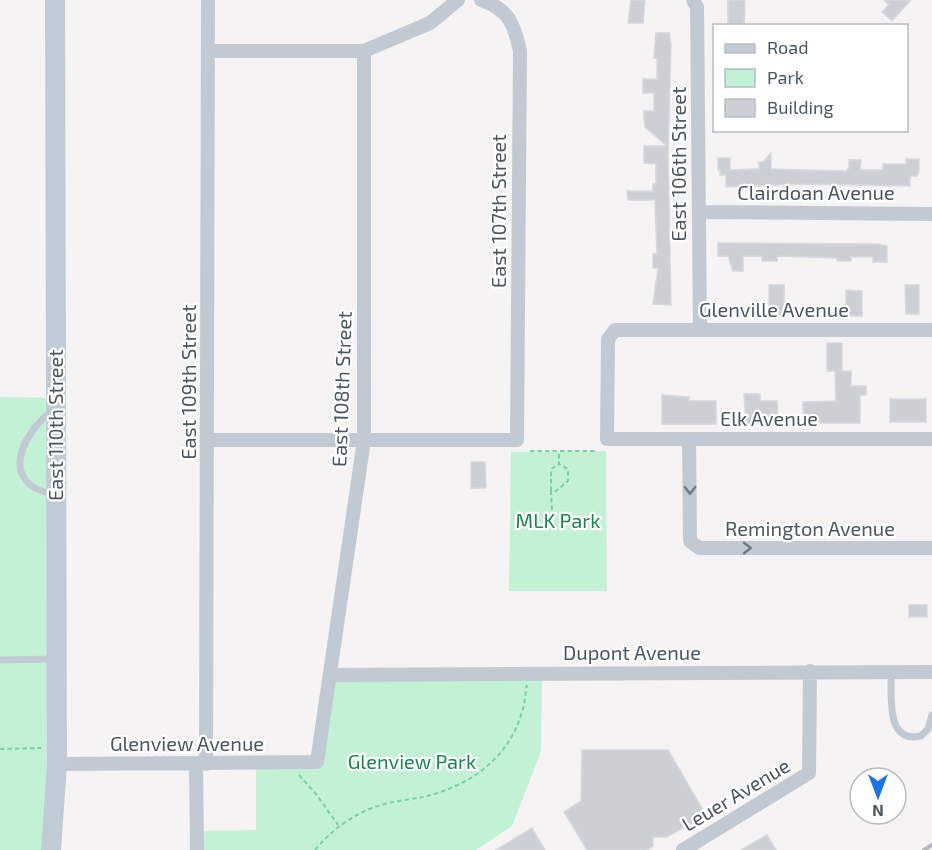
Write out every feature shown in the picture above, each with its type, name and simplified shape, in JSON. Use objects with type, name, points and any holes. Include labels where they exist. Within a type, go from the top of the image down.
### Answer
[{"type":"street","name":"East 110th Street","points":[[51,850],[57,764],[56,0]]},
{"type":"street","name":"East 109th Street","points":[[197,850],[208,440],[208,0]]},
{"type":"street","points":[[208,51],[364,51],[430,23],[458,0]]},
{"type":"street","name":"East 107th Street","points":[[364,440],[518,440],[520,51],[515,27],[504,11],[481,0]]},
{"type":"street","name":"East 106th Street","points":[[693,0],[697,7],[700,329]]},
{"type":"street","name":"East 108th Street","points":[[317,762],[332,675],[364,440],[364,51]]},
{"type":"street","name":"Clairdoan Avenue","points":[[699,212],[932,214]]},
{"type":"street","name":"Glenville Avenue","points":[[607,439],[608,339],[615,330],[932,330]]},
{"type":"street","name":"Elk Avenue","points":[[607,439],[932,439]]},
{"type":"street","name":"Remington Avenue","points":[[689,439],[690,541],[699,548],[932,548]]},
{"type":"street","points":[[208,440],[364,440]]},
{"type":"street","name":"Leuer Avenue","points":[[683,850],[808,773],[810,671]]},
{"type":"street","name":"Dupont Avenue","points":[[332,675],[932,672]]},
{"type":"street","name":"Glenview Avenue","points":[[57,764],[317,762]]},
{"type":"lane","points":[[56,408],[33,425],[17,450],[16,462],[18,473],[26,484],[37,491],[56,494]]},
{"type":"lane","points":[[0,660],[56,658]]},
{"type":"lane","points":[[891,673],[892,709],[896,729],[905,736],[921,735],[928,729],[932,715]]},
{"type":"path","points":[[530,451],[596,451]]},
{"type":"path","points":[[559,451],[559,464]]},
{"type":"path","points":[[551,491],[556,491],[568,481],[568,469],[559,464]]},
{"type":"path","points":[[552,510],[551,469],[559,464]]},
{"type":"path","points":[[315,850],[338,825],[372,808],[448,789],[468,782],[486,769],[509,742],[518,724],[523,711],[527,682]]},
{"type":"path","points":[[0,749],[41,748]]},
{"type":"path","points":[[286,762],[316,794],[338,825]]},
{"type":"green space","points":[[0,397],[56,398],[51,850],[0,850]]},
{"type":"green space","name":"MLK Park","points":[[606,451],[607,591],[509,591],[511,452]]},
{"type":"green space","name":"Glenview Park","points":[[542,673],[541,752],[512,826],[476,850],[197,850],[197,831],[256,830],[256,763],[318,761],[331,675]]},
{"type":"building","points":[[631,0],[645,0],[643,23],[628,23]]},
{"type":"building","points":[[728,0],[745,0],[744,24],[728,24]]},
{"type":"building","points":[[884,0],[911,0],[892,21],[882,12],[889,5]]},
{"type":"building","points":[[656,33],[669,33],[671,44],[668,155],[671,305],[653,304],[658,268],[653,268],[653,254],[657,254],[655,200],[628,200],[627,191],[653,191],[653,184],[656,184],[656,164],[644,163],[644,146],[667,146],[645,127],[644,118],[644,111],[654,111],[654,93],[643,93],[643,79],[657,79],[657,58],[654,58]]},
{"type":"building","points":[[771,153],[771,169],[846,171],[849,168],[849,160],[861,160],[860,170],[883,170],[883,164],[906,164],[906,159],[919,159],[919,171],[917,176],[910,176],[910,186],[806,184],[726,187],[726,175],[720,175],[720,170],[718,170],[718,158],[730,158],[730,170],[759,169],[759,162],[763,162]]},
{"type":"building","points":[[718,243],[879,244],[887,246],[887,262],[873,262],[873,257],[851,257],[851,261],[837,261],[837,258],[777,256],[777,261],[762,261],[762,256],[743,256],[743,271],[733,271],[728,256],[718,256]]},
{"type":"building","points":[[769,285],[784,285],[784,315],[769,315]]},
{"type":"building","points":[[905,285],[919,285],[919,314],[906,314]]},
{"type":"building","points":[[846,290],[862,291],[862,316],[846,316]]},
{"type":"building","points":[[827,343],[842,343],[842,371],[851,371],[851,386],[866,386],[866,395],[860,395],[860,423],[803,423],[803,402],[836,401],[835,371],[827,371]]},
{"type":"building","points":[[744,394],[760,394],[760,401],[777,401],[778,424],[746,423]]},
{"type":"building","points":[[662,395],[689,397],[689,401],[716,401],[716,424],[662,424]]},
{"type":"building","points":[[890,399],[926,399],[926,422],[890,422]]},
{"type":"building","points":[[471,462],[485,462],[486,488],[471,488]]},
{"type":"building","points":[[909,605],[927,605],[927,617],[909,617]]},
{"type":"building","points":[[582,750],[668,750],[706,815],[667,837],[653,837],[653,846],[647,850],[587,850],[564,812],[581,801]]},
{"type":"building","points":[[532,828],[545,850],[496,850]]},
{"type":"building","points":[[767,835],[776,850],[741,850]]},
{"type":"railway","points":[[924,850],[932,845]]}]
